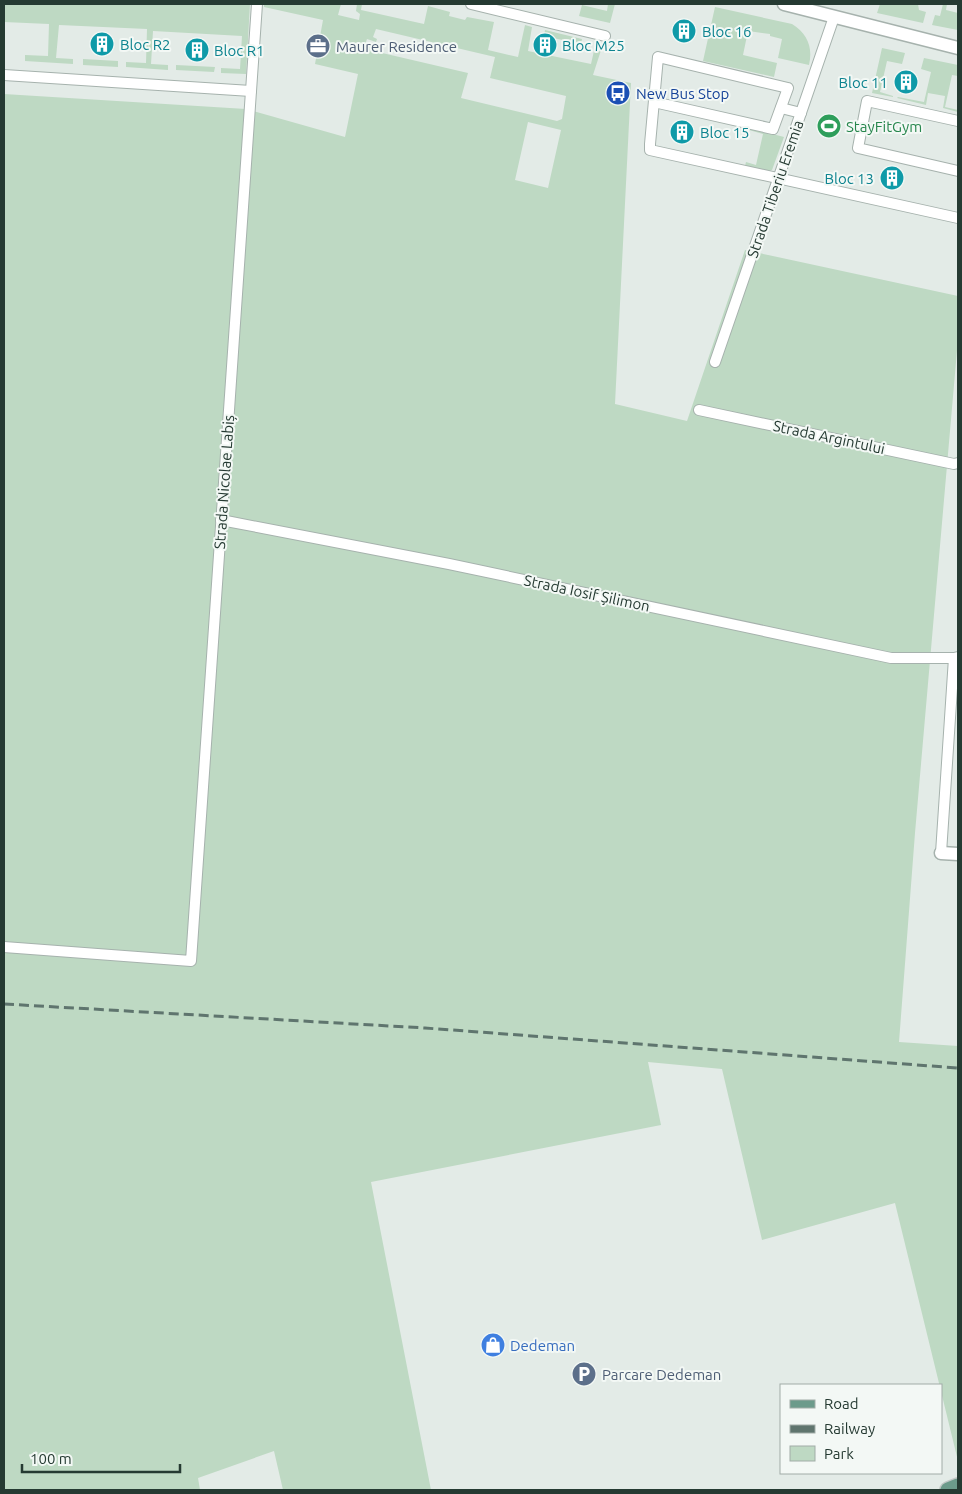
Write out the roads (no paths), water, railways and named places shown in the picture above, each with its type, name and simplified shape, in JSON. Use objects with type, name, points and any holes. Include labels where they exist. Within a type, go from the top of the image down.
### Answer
[{"type":"main road","points":[[948,1490],[958,1486]]},
{"type":"street","name":"Strada Nicolae Labiș","points":[[4,947],[191,961],[257,4]]},
{"type":"street","points":[[471,4],[494,6],[605,36]]},
{"type":"street","points":[[784,4],[958,48]]},
{"type":"street","name":"Strada Tiberiu Eremia","points":[[716,362],[834,17]]},
{"type":"street","points":[[654,102],[773,129],[788,88],[658,57],[654,102],[650,150],[958,218]]},
{"type":"street","points":[[4,75],[251,91]]},
{"type":"street","points":[[958,121],[867,100],[858,148],[958,171]]},
{"type":"street","points":[[780,108],[801,113]]},
{"type":"street","name":"Strada Argintului","points":[[699,410],[954,464],[958,463]]},
{"type":"street","name":"Strada Iosif Șilimon","points":[[221,520],[449,564],[891,658],[956,658]]},
{"type":"street","points":[[956,658],[941,853],[958,854]]},
{"type":"railway","points":[[4,1004],[425,1028],[958,1068]]},
{"type":"place","name":"Bloc 16","points":[[684,31]]},
{"type":"place","name":"Bloc R2","points":[[102,44]]},
{"type":"place","name":"Bloc M25","points":[[545,45]]},
{"type":"place","name":"Maurer Residence","points":[[318,46]]},
{"type":"place","name":"Bloc R1","points":[[197,50]]},
{"type":"place","name":"Bloc 11","points":[[906,82]]},
{"type":"place","name":"New Bus Stop","points":[[618,93]]},
{"type":"place","name":"StayFitGym","points":[[829,126]]},
{"type":"place","name":"Bloc 15","points":[[682,132]]},
{"type":"place","name":"Bloc 13","points":[[892,178]]},
{"type":"place","name":"Dedeman","points":[[493,1345]]},
{"type":"place","name":"Parcare Dedeman","points":[[584,1374]]}]
